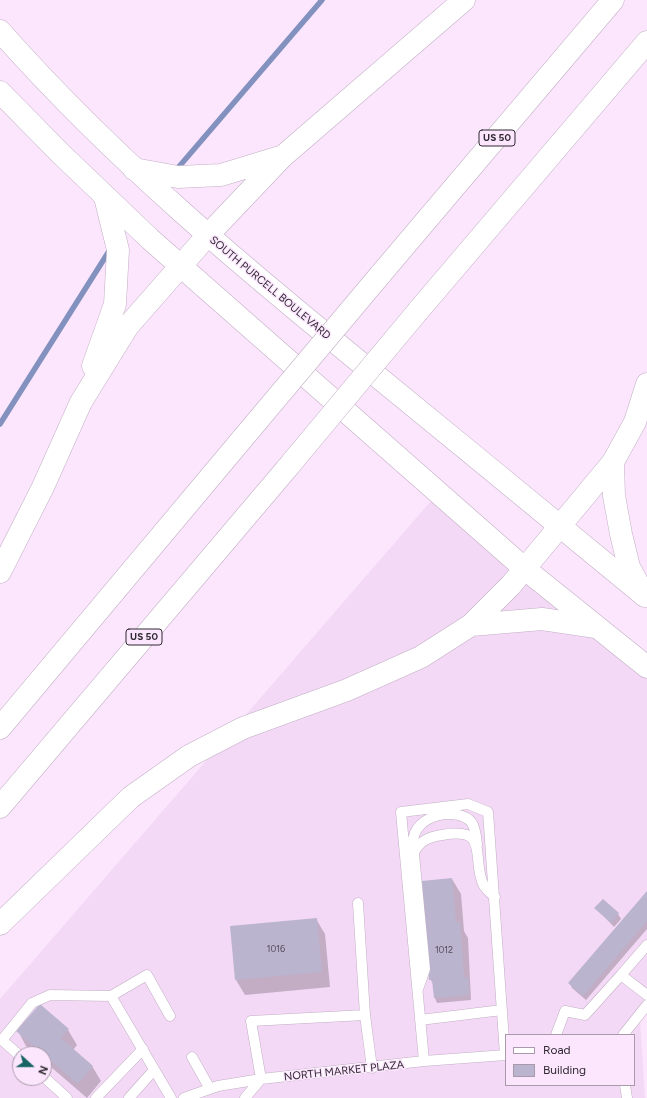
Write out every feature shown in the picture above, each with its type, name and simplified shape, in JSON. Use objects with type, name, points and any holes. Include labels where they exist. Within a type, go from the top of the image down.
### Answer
[{"type":"main road","points":[[81,402],[128,326],[207,236],[282,157],[464,0]]},
{"type":"main road","name":"US 50","points":[[0,728],[613,0]]},
{"type":"main road","name":"SOUTH PURCELL BOULEVARD","points":[[0,31],[77,114],[207,236],[267,287],[646,596]]},
{"type":"main road","name":"US 50","points":[[0,807],[647,42]]},
{"type":"main road","points":[[0,92],[105,197],[180,266],[525,569],[647,667]]},
{"type":"main road","points":[[134,169],[178,177],[221,175],[282,157]]},
{"type":"main road","points":[[0,572],[43,487],[81,402],[115,304],[118,250],[105,197]]},
{"type":"main road","points":[[0,924],[130,797],[189,756],[244,728],[347,690],[421,657],[471,625],[525,569],[613,462],[635,422],[647,384]]},
{"type":"main road","points":[[613,462],[614,496],[629,567],[646,596]]},
{"type":"main road","points":[[471,625],[542,619],[596,627]]},
{"type":"lane","points":[[424,1062],[401,812],[468,804],[488,812],[505,1044]]},
{"type":"lane","points":[[418,991],[425,969],[413,837],[418,825],[424,820],[441,816],[458,815],[466,818],[472,824],[476,832],[479,869],[484,886],[495,897]]},
{"type":"lane","points":[[414,852],[423,840],[431,836],[451,833],[466,835],[472,838],[477,845]]},
{"type":"lane","points":[[358,903],[365,1015],[372,1068]]},
{"type":"lane","points":[[556,1034],[564,1011],[585,1015],[647,945]]},
{"type":"lane","points":[[12,1049],[2,1040],[32,1003],[50,995],[111,996],[148,975],[170,1016]]},
{"type":"lane","points":[[621,975],[647,995]]},
{"type":"lane","points":[[111,996],[171,1098]]},
{"type":"lane","points":[[624,1034],[647,1005]]},
{"type":"lane","points":[[420,1020],[502,1010]]},
{"type":"lane","points":[[245,1098],[261,1079],[251,1021],[365,1015]]},
{"type":"lane","points":[[96,1098],[143,1049]]},
{"type":"lane","name":"NORTH MARKET PLAZA","points":[[184,1098],[210,1089],[261,1079],[505,1055]]},
{"type":"lane","points":[[192,1057],[210,1089]]},
{"type":"lane","points":[[129,1098],[154,1070]]},
{"type":"lane","points":[[52,1084],[67,1098]]},
{"type":"lane","points":[[625,1086],[627,1098]]},
{"type":"shaded area","points":[[443,487],[647,658],[647,1011],[640,1020],[645,1098],[0,1098],[0,999]]},
{"type":"building","points":[[452,878],[456,923],[460,922],[464,978],[468,977],[469,995],[434,998],[432,980],[429,980],[422,881]]},
{"type":"building","points":[[647,891],[647,921],[583,996],[568,983]]},
{"type":"building","points":[[603,899],[619,913],[611,923],[594,908]]},
{"type":"building","points":[[317,918],[322,972],[235,980],[230,926]]},
{"type":"building","points":[[40,1004],[69,1029],[61,1038],[93,1066],[78,1084],[52,1062],[52,1046],[34,1046],[16,1031]]},
{"type":"waterway","points":[[177,169],[322,0]]},
{"type":"waterway","points":[[0,424],[111,248]]}]
